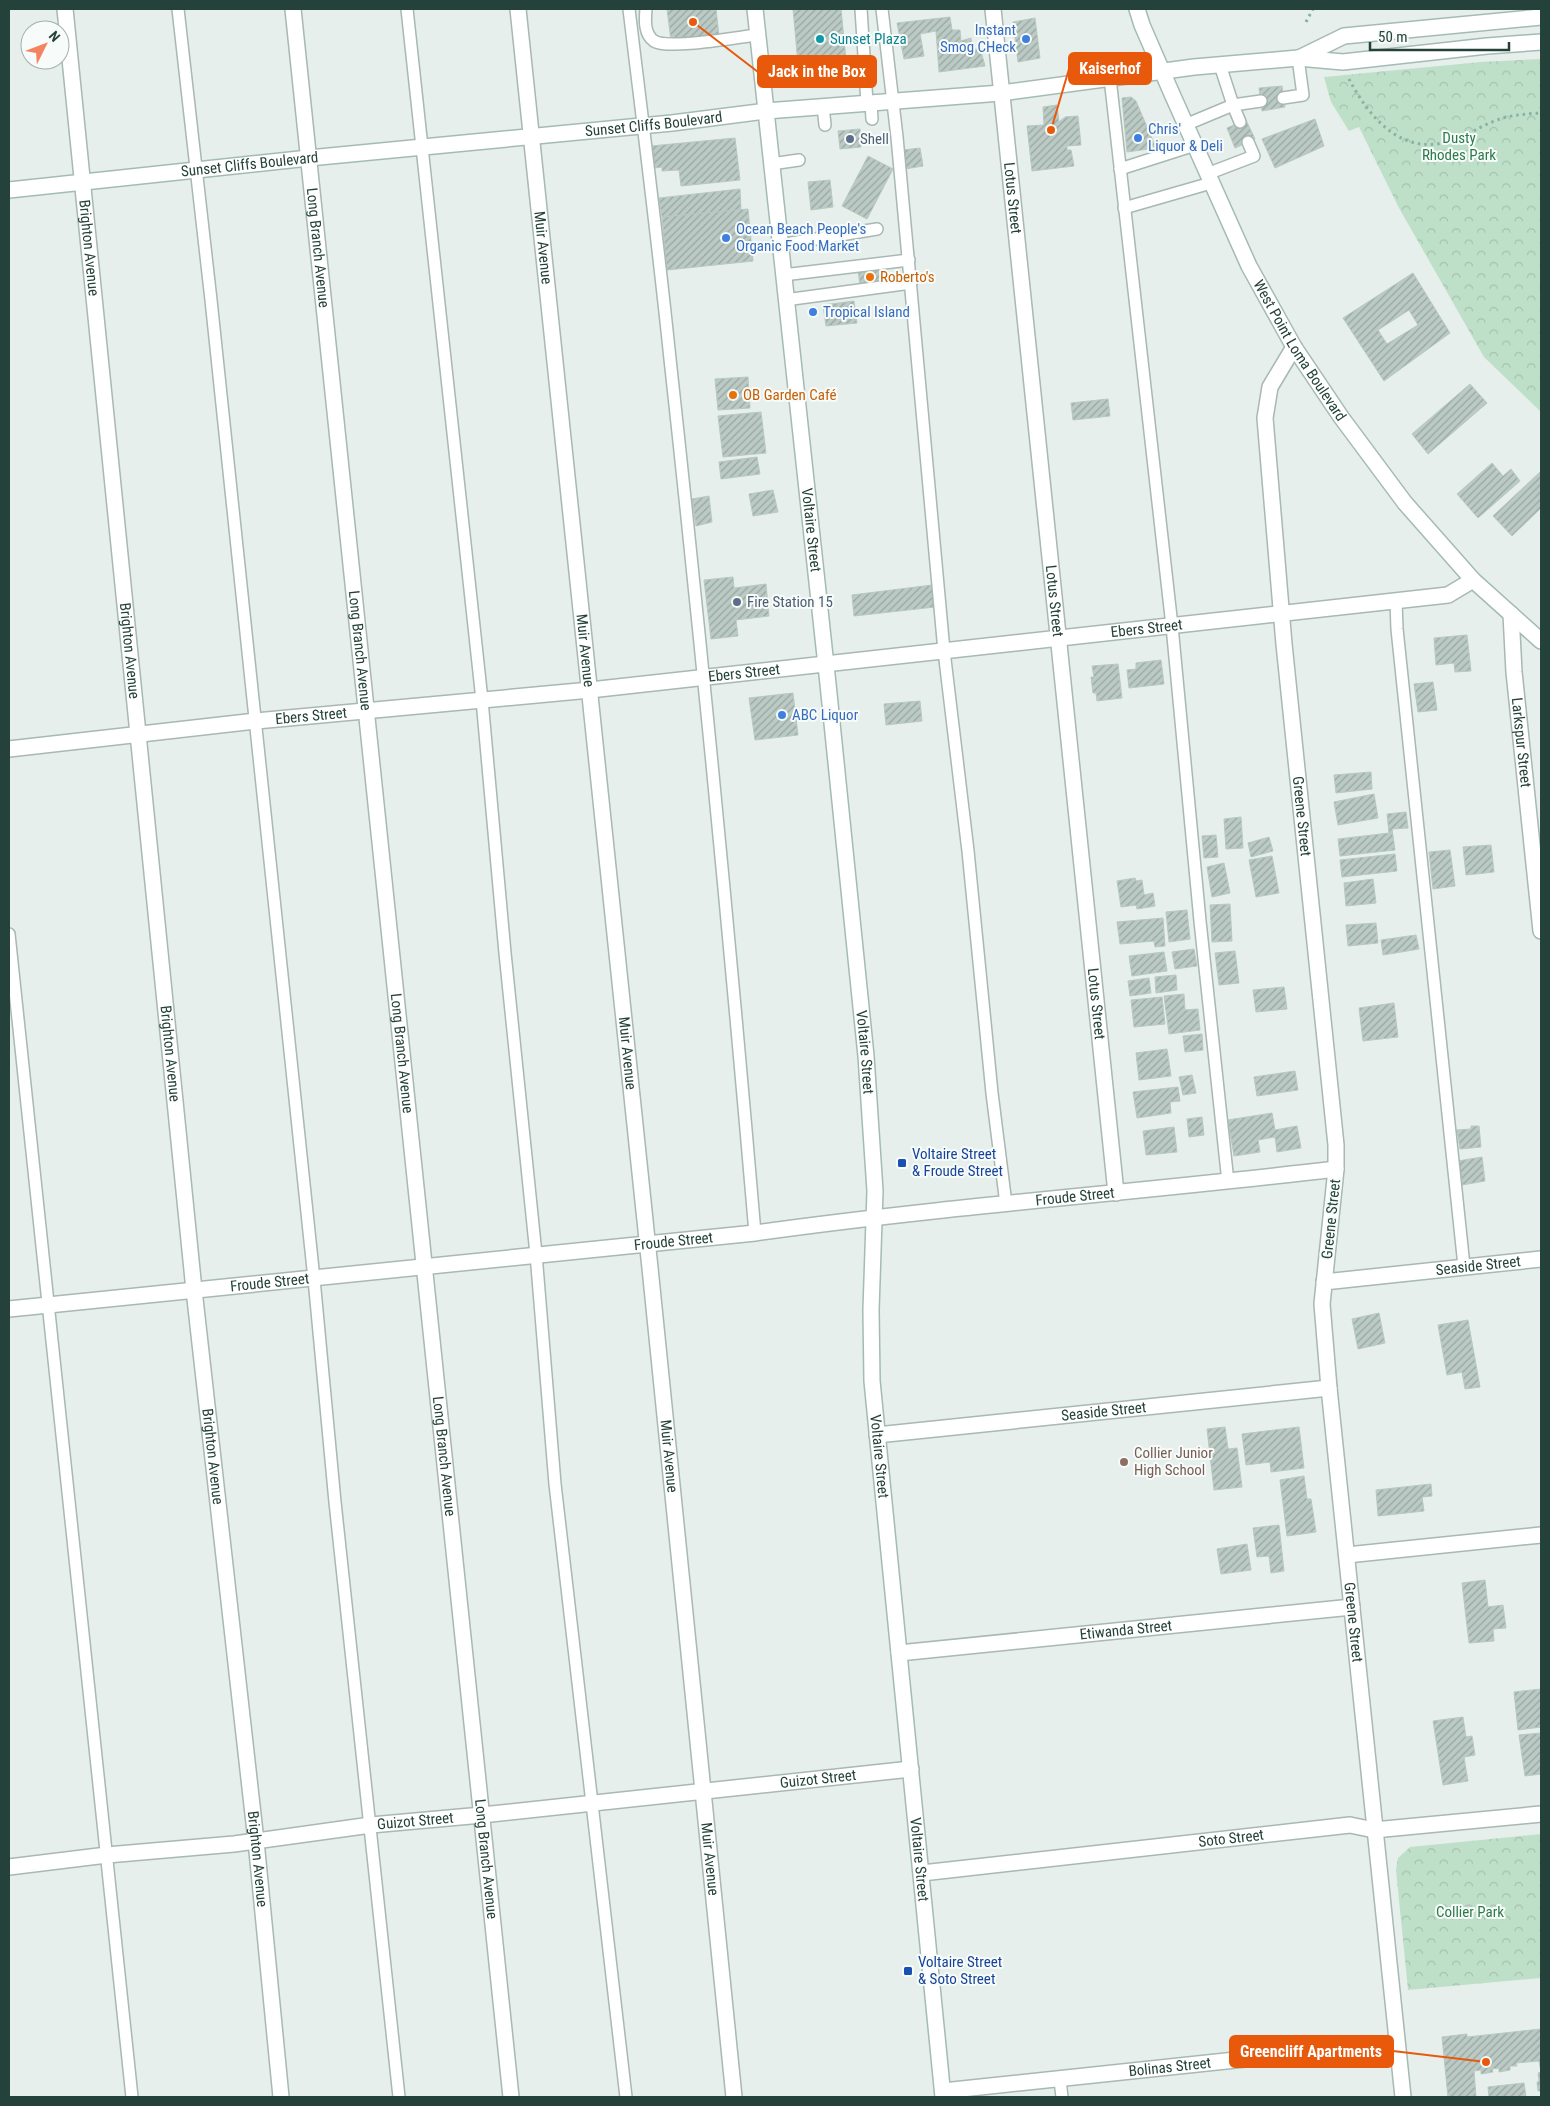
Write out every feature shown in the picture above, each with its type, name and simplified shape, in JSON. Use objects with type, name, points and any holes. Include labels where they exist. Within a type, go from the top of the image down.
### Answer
[{"type":"street","name":"Brighton Avenue","points":[[65,9],[194,1290],[256,1841],[281,2097]]},
{"type":"street","name":"Long Branch Avenue","points":[[293,9],[511,2097]]},
{"type":"street","name":"Muir Avenue","points":[[518,9],[590,690],[734,2097]]},
{"type":"street","name":"Voltaire Street","points":[[755,9],[779,245],[826,664],[866,1056],[876,1217],[871,1346],[877,1435],[943,2094]]},
{"type":"street","name":"Lotus Street","points":[[993,9],[1116,1193]]},
{"type":"street","name":"West Point Loma Boulevard","points":[[1137,9],[1142,25],[1209,179],[1250,266],[1294,347],[1346,425],[1405,503],[1473,580],[1541,641]]},
{"type":"street","name":"Sunset Cliffs Boulevard","points":[[1298,58],[1344,36],[1541,18]]},
{"type":"street","name":"Sunset Cliffs Boulevard","points":[[9,190],[309,158],[642,126],[766,111],[1001,93],[1163,70],[1298,58],[1343,62],[1541,42]]},
{"type":"street","name":"Greene Street","points":[[1294,347],[1274,377],[1265,408],[1282,614],[1336,1145],[1336,1169],[1322,1304],[1396,2043],[1404,2097]]},
{"type":"street","name":"Ebers Street","points":[[9,749],[256,721],[590,690],[1448,595],[1473,580]]},
{"type":"street","name":"Larkspur Street","points":[[1511,614],[1514,672],[1541,931]]},
{"type":"street","name":"Froude Street","points":[[9,1309],[755,1233],[876,1217],[1228,1182],[1336,1169]]},
{"type":"street","name":"Seaside Street","points":[[1324,1282],[1541,1259]]},
{"type":"street","name":"Seaside Street","points":[[877,1435],[1329,1388]]},
{"type":"street","points":[[1347,1555],[1541,1536]]},
{"type":"street","name":"Etiwanda Street","points":[[899,1653],[1352,1607]]},
{"type":"street","name":"Guizot Street","points":[[9,1867],[256,1841],[371,1824],[482,1815],[911,1769]]},
{"type":"street","name":"Soto Street","points":[[922,1873],[1350,1825],[1374,1830],[1541,1814]]},
{"type":"street","name":"Bolinas Street","points":[[943,2094],[1396,2043]]},
{"type":"lane","points":[[178,9],[256,721],[314,1279],[336,1512],[399,2097]]},
{"type":"lane","points":[[407,9],[482,700],[505,953],[536,1254],[555,1484],[626,2097]]},
{"type":"lane","points":[[629,9],[670,356],[704,677],[733,974],[755,1233]]},
{"type":"lane","points":[[646,9],[645,25],[648,33],[653,40],[661,44],[758,35]]},
{"type":"lane","points":[[861,9],[872,119]]},
{"type":"lane","points":[[882,9],[893,101],[893,137],[909,260],[944,651],[968,851],[992,1094],[1006,1204]]},
{"type":"lane","points":[[1283,98],[1303,95],[1298,58]]},
{"type":"lane","points":[[1220,65],[1240,122]]},
{"type":"lane","points":[[1110,78],[1172,626],[1200,921],[1228,1182]]},
{"type":"lane","points":[[1185,125],[1233,105],[1261,101]]},
{"type":"lane","points":[[824,106],[825,125]]},
{"type":"lane","points":[[1124,208],[1209,179],[1254,156],[1248,142]]},
{"type":"lane","points":[[1120,169],[1194,146]]},
{"type":"lane","points":[[771,164],[800,160]]},
{"type":"lane","points":[[779,245],[876,229]]},
{"type":"lane","points":[[783,275],[909,260]]},
{"type":"lane","points":[[785,300],[911,283]]},
{"type":"lane","points":[[1396,601],[1397,629],[1464,1266]]},
{"type":"lane","points":[[9,934],[132,2097]]},
{"type":"lane","points":[[1060,2080],[1062,2097]]},
{"type":"path","points":[[1306,22],[1313,9]]},
{"type":"path","points":[[1348,79],[1363,105],[1381,125],[1409,141],[1426,145],[1448,142],[1504,118],[1541,114]]},
{"type":"green space","name":"Dusty Rhodes Park","points":[[1541,59],[1541,412],[1484,357],[1399,208],[1359,127],[1349,131],[1331,102],[1324,77],[1481,62]]},
{"type":"green space","name":"Collier Park","points":[[1541,1834],[1541,1978],[1408,1990],[1396,1870],[1398,1858],[1410,1847]]},
{"type":"building","points":[[667,9],[716,9],[719,36],[671,41]]},
{"type":"building","name":"Sunset Plaza","points":[[793,9],[841,9],[847,70],[799,74]]},
{"type":"building","points":[[950,17],[952,30],[960,30],[961,41],[971,38],[972,50],[980,48],[985,66],[939,72],[936,31],[920,34],[924,56],[904,59],[897,23]]},
{"type":"building","points":[[1035,18],[1040,58],[1018,62],[1013,22]]},
{"type":"building","points":[[1282,86],[1285,107],[1262,111],[1259,88]]},
{"type":"building","points":[[1131,97],[1136,101],[1156,148],[1127,152],[1122,98]]},
{"type":"building","points":[[1057,105],[1059,122],[1065,117],[1078,116],[1081,145],[1067,146],[1067,150],[1071,150],[1074,166],[1032,171],[1027,126],[1044,125],[1043,107]]},
{"type":"building","points":[[1315,119],[1324,146],[1275,168],[1262,139]]},
{"type":"building","points":[[1246,120],[1255,139],[1235,148],[1227,128]]},
{"type":"building","points":[[860,129],[861,147],[840,149],[838,131]]},
{"type":"building","points":[[735,138],[740,180],[681,186],[679,170],[662,171],[662,167],[654,168],[651,146]]},
{"type":"building","points":[[920,148],[923,166],[905,169],[903,150]]},
{"type":"building","points":[[868,156],[893,169],[867,219],[842,206]]},
{"type":"building","points":[[830,180],[833,207],[811,210],[808,182]]},
{"type":"building","points":[[740,189],[741,210],[662,217],[659,198]]},
{"type":"building","points":[[748,209],[753,261],[667,270],[662,217]]},
{"type":"building","name":"Roberto's","points":[[881,268],[883,283],[860,286],[858,270]]},
{"type":"building","points":[[1413,273],[1450,333],[1384,381],[1343,318]],"holes":[[[1409,310],[1418,325],[1387,344],[1378,330]]]},
{"type":"building","points":[[854,301],[857,323],[826,326],[823,305]]},
{"type":"building","points":[[748,377],[750,408],[718,410],[715,379]]},
{"type":"building","points":[[1470,384],[1487,403],[1428,454],[1412,434]]},
{"type":"building","points":[[1108,399],[1110,416],[1073,420],[1071,403]]},
{"type":"building","points":[[761,412],[766,453],[723,457],[718,416]]},
{"type":"building","points":[[757,457],[760,474],[721,479],[719,462]]},
{"type":"building","points":[[1492,463],[1503,476],[1511,469],[1520,481],[1478,518],[1457,494]]},
{"type":"building","points":[[1541,471],[1541,508],[1512,536],[1493,516]]},
{"type":"building","points":[[773,490],[778,512],[753,516],[749,494]]},
{"type":"building","points":[[709,496],[712,522],[696,526],[692,499]]},
{"type":"building","name":"Fire Station 15","points":[[733,577],[734,588],[766,584],[769,616],[736,620],[738,636],[711,639],[704,580]]},
{"type":"building","points":[[932,585],[935,607],[854,616],[852,595]]},
{"type":"building","points":[[1467,635],[1471,671],[1455,672],[1454,663],[1436,665],[1434,638]]},
{"type":"building","points":[[1161,660],[1164,684],[1129,688],[1127,670],[1136,669],[1136,663]]},
{"type":"building","points":[[1118,664],[1122,698],[1097,701],[1096,693],[1093,693],[1091,677],[1094,677],[1092,666]]},
{"type":"building","points":[[1433,682],[1437,710],[1418,712],[1414,684]]},
{"type":"building","points":[[793,693],[798,735],[755,740],[749,698]]},
{"type":"building","points":[[920,701],[922,721],[886,725],[884,704]]},
{"type":"building","points":[[1371,772],[1372,789],[1336,793],[1334,775]]},
{"type":"building","points":[[1374,794],[1378,818],[1338,825],[1334,802]]},
{"type":"building","points":[[1406,812],[1408,828],[1392,829],[1395,850],[1340,856],[1338,839],[1389,833],[1387,814]]},
{"type":"building","points":[[1241,817],[1243,848],[1226,849],[1224,819]]},
{"type":"building","points":[[1216,835],[1218,857],[1204,858],[1202,836]]},
{"type":"building","points":[[1269,837],[1273,851],[1251,857],[1248,843]]},
{"type":"building","points":[[1491,845],[1494,872],[1466,875],[1463,847]]},
{"type":"building","points":[[1450,850],[1455,886],[1433,889],[1429,852]]},
{"type":"building","points":[[1395,854],[1397,871],[1342,877],[1340,860]]},
{"type":"building","points":[[1272,856],[1279,893],[1256,897],[1249,860]]},
{"type":"building","points":[[1224,863],[1230,893],[1212,897],[1207,867]]},
{"type":"building","points":[[1135,878],[1136,881],[1142,880],[1144,895],[1153,893],[1155,906],[1137,909],[1136,905],[1121,907],[1117,881]]},
{"type":"building","points":[[1373,879],[1376,903],[1346,906],[1344,883]]},
{"type":"building","points":[[1230,904],[1232,941],[1212,942],[1210,905]]},
{"type":"building","points":[[1187,910],[1190,939],[1169,942],[1166,912]]},
{"type":"building","points":[[1163,918],[1165,946],[1155,947],[1154,941],[1120,944],[1117,922]]},
{"type":"building","points":[[1376,923],[1378,943],[1348,946],[1346,925]]},
{"type":"building","points":[[1416,935],[1419,949],[1383,955],[1381,940]]},
{"type":"building","points":[[1194,949],[1197,966],[1175,969],[1172,952]]},
{"type":"building","points":[[1235,951],[1239,983],[1219,985],[1215,953]]},
{"type":"building","points":[[1164,952],[1167,971],[1132,976],[1129,956]]},
{"type":"building","points":[[1176,975],[1177,990],[1156,993],[1155,977]]},
{"type":"building","points":[[1149,978],[1151,993],[1130,996],[1128,981]]},
{"type":"building","points":[[1284,987],[1287,1009],[1256,1012],[1253,990]]},
{"type":"building","points":[[1184,994],[1185,1010],[1198,1009],[1200,1030],[1169,1034],[1164,996]]},
{"type":"building","points":[[1162,997],[1165,1024],[1134,1027],[1131,1000]]},
{"type":"building","points":[[1394,1003],[1398,1037],[1363,1041],[1359,1008]]},
{"type":"building","points":[[1202,1034],[1203,1050],[1185,1052],[1183,1036]]},
{"type":"building","points":[[1167,1049],[1171,1076],[1139,1080],[1136,1053]]},
{"type":"building","points":[[1295,1071],[1298,1090],[1257,1096],[1254,1077]]},
{"type":"building","points":[[1192,1075],[1196,1093],[1183,1095],[1179,1077]]},
{"type":"building","points":[[1178,1087],[1180,1101],[1170,1102],[1171,1113],[1137,1118],[1133,1092]]},
{"type":"building","points":[[1272,1113],[1275,1130],[1297,1126],[1301,1148],[1277,1152],[1275,1137],[1258,1140],[1260,1152],[1234,1156],[1228,1120]]},
{"type":"building","points":[[1202,1117],[1204,1135],[1189,1137],[1187,1119]]},
{"type":"building","points":[[1471,1126],[1479,1126],[1481,1147],[1460,1149],[1457,1130],[1471,1129]]},
{"type":"building","points":[[1174,1127],[1177,1152],[1146,1155],[1143,1131]]},
{"type":"building","points":[[1482,1157],[1485,1181],[1462,1185],[1458,1161]]},
{"type":"building","points":[[1379,1313],[1385,1343],[1358,1349],[1352,1319]]},
{"type":"building","points":[[1468,1320],[1480,1387],[1465,1389],[1462,1372],[1447,1375],[1438,1325]]},
{"type":"building","points":[[1225,1427],[1228,1449],[1237,1448],[1242,1487],[1214,1490],[1207,1429]]},
{"type":"building","points":[[1299,1427],[1304,1468],[1271,1472],[1270,1462],[1246,1465],[1242,1434]]},
{"type":"building","points":[[1304,1476],[1307,1499],[1311,1499],[1316,1532],[1287,1536],[1280,1480]]},
{"type":"building","points":[[1431,1484],[1432,1496],[1422,1497],[1424,1511],[1378,1516],[1376,1490]]},
{"type":"building","points":[[1279,1525],[1284,1571],[1271,1573],[1269,1556],[1257,1557],[1253,1528]]},
{"type":"building","points":[[1247,1544],[1251,1570],[1221,1574],[1217,1549]]},
{"type":"building","points":[[1485,1580],[1488,1607],[1503,1605],[1506,1628],[1493,1629],[1494,1641],[1469,1643],[1462,1583]]},
{"type":"building","points":[[1541,1689],[1541,1727],[1518,1730],[1514,1692]]},
{"type":"building","points":[[1463,1717],[1466,1737],[1472,1736],[1475,1755],[1464,1757],[1468,1781],[1443,1785],[1433,1721]]},
{"type":"building","points":[[1541,1733],[1541,1774],[1525,1776],[1519,1735]]},
{"type":"building","points":[[1541,2029],[1541,2072],[1539,2061],[1516,2063],[1517,2066],[1510,2066],[1510,2070],[1499,2072],[1499,2068],[1492,2069],[1493,2072],[1481,2074],[1481,2070],[1474,2071],[1476,2097],[1448,2097],[1442,2037],[1467,2034],[1467,2037]]},
{"type":"building","points":[[1541,2072],[1541,2091],[1538,2091],[1538,2073]]},
{"type":"building","points":[[1524,2083],[1526,2097],[1489,2097],[1488,2087]]},
{"type":"place","name":"Jack in the Box","points":[[693,22]]},
{"type":"place","name":"Sunset Plaza","points":[[820,39]]},
{"type":"place","name":"Instant Smog CHeck","points":[[1026,39]]},
{"type":"place","name":"Kaiserhof","points":[[1051,130]]},
{"type":"place","name":"Chris' Liquor & Deli","points":[[1138,138]]},
{"type":"place","name":"Shell","points":[[850,139]]},
{"type":"place","name":"Ocean Beach People's Organic Food Market","points":[[726,238]]},
{"type":"place","name":"Roberto's","points":[[870,277]]},
{"type":"place","name":"Tropical Island","points":[[813,312]]},
{"type":"place","name":"OB Garden Café","points":[[733,395]]},
{"type":"place","name":"Fire Station 15","points":[[737,602]]},
{"type":"place","name":"ABC Liquor","points":[[782,715]]},
{"type":"place","name":"Voltaire Street & Froude Street","points":[[902,1163]]},
{"type":"place","name":"Collier Junior High School","points":[[1124,1462]]},
{"type":"place","name":"Voltaire Street & Soto Street","points":[[908,1971]]},
{"type":"place","name":"Greencliff Apartments","points":[[1486,2062]]}]
